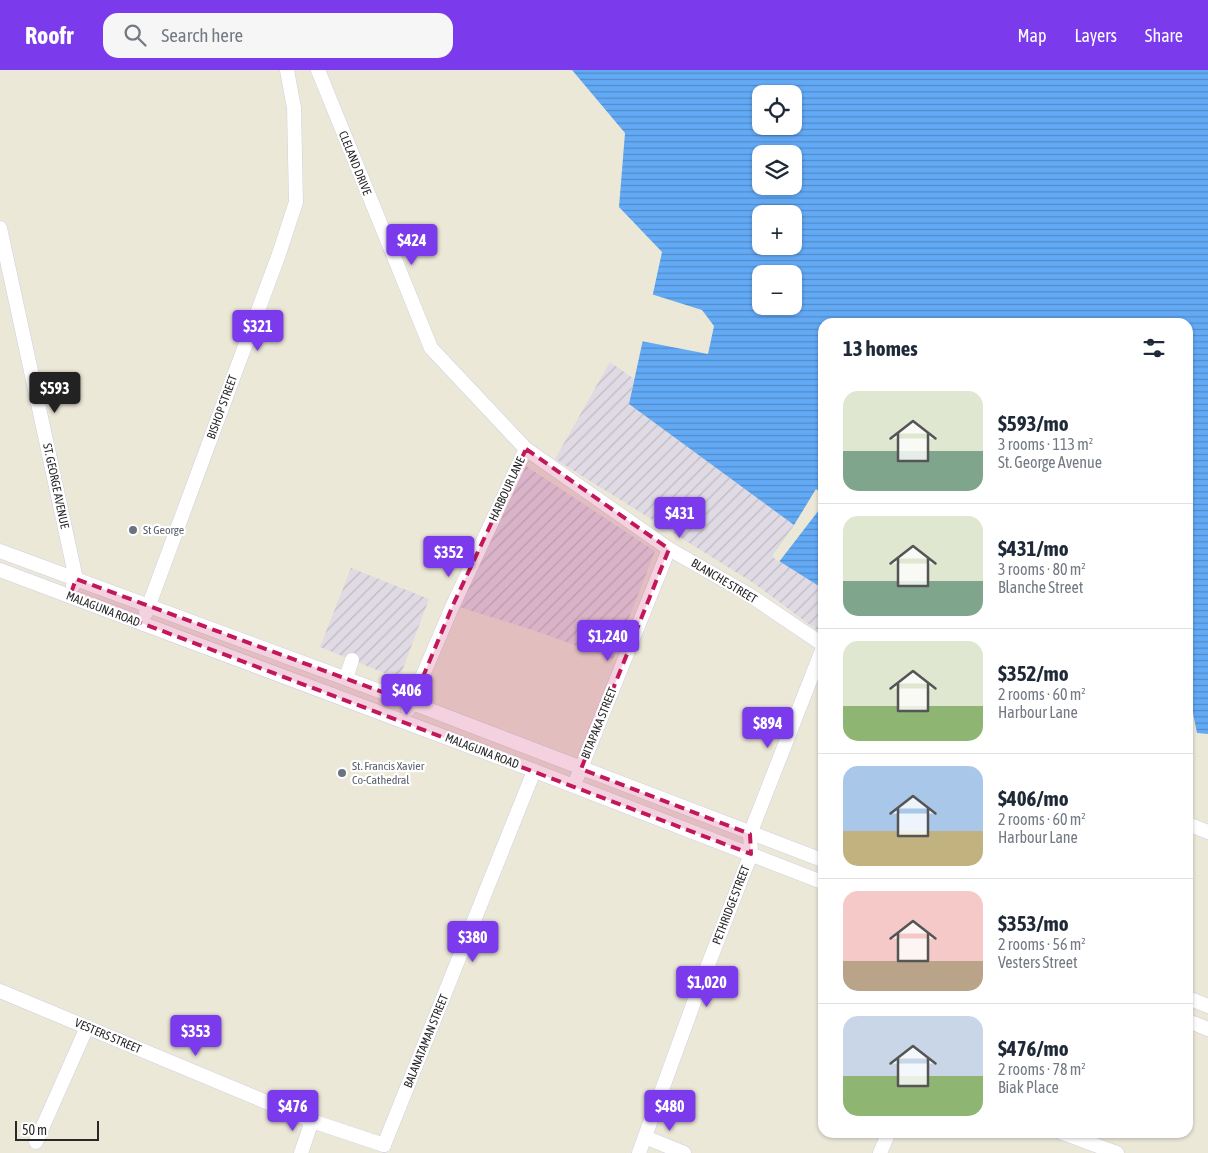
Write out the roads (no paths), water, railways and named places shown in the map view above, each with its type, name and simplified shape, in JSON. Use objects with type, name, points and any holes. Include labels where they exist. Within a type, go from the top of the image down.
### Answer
[{"type":"street","name":"BISHOP STREET","points":[[143,624],[279,254],[296,202],[294,108],[287,70]]},
{"type":"street","name":"CLELAND DRIVE","points":[[318,70],[431,348],[526,449]]},
{"type":"street","name":"ST. GEORGE AVENUE","points":[[0,228],[76,579]]},
{"type":"street","name":"BLANCHE STREET","points":[[526,449],[669,549],[748,594],[818,641]]},
{"type":"street","name":"HARBOUR LANE","points":[[403,722],[453,605],[526,449]]},
{"type":"street","name":"BITAPAKA STREET","points":[[574,786],[669,549]]},
{"type":"street","name":"MALAGUNA ROAD","points":[[0,551],[346,678],[818,859]]},
{"type":"street","name":"MALAGUNA ROAD","points":[[0,570],[574,786],[818,880]]},
{"type":"street","points":[[70,596],[76,579]]},
{"type":"street","points":[[346,678],[352,660]]},
{"type":"street","points":[[751,854],[750,834],[818,660]]},
{"type":"street","name":"BALANATAMAN STREET","points":[[386,1149],[534,771]]},
{"type":"street","points":[[1193,826],[1208,832]]},
{"type":"street","name":"PETHRIDGE STREET","points":[[639,1153],[698,991],[751,854]]},
{"type":"street","name":"VESTERS STREET","points":[[0,991],[312,1121],[386,1149]]},
{"type":"street","points":[[1193,1000],[1208,1006]]},
{"type":"street","points":[[1193,1023],[1208,1029]]},
{"type":"street","points":[[36,1142],[87,1027]]},
{"type":"street","points":[[301,1153],[312,1121]]},
{"type":"street","points":[[645,1137],[684,1153]]},
{"type":"street","points":[[880,1153],[886,1138]]},
{"type":"street","points":[[1076,1138],[1117,1153]]},
{"type":"water","points":[[572,70],[1208,70],[1208,734],[1197,733],[1193,713],[1193,318],[818,318],[818,585],[771,556],[794,525],[629,404],[662,252],[619,207],[625,133]]},
{"type":"place","name":"St George","points":[[133,530]]},
{"type":"place","name":"St. Francis Xavier Co-Cathedral","points":[[342,773]]}]
